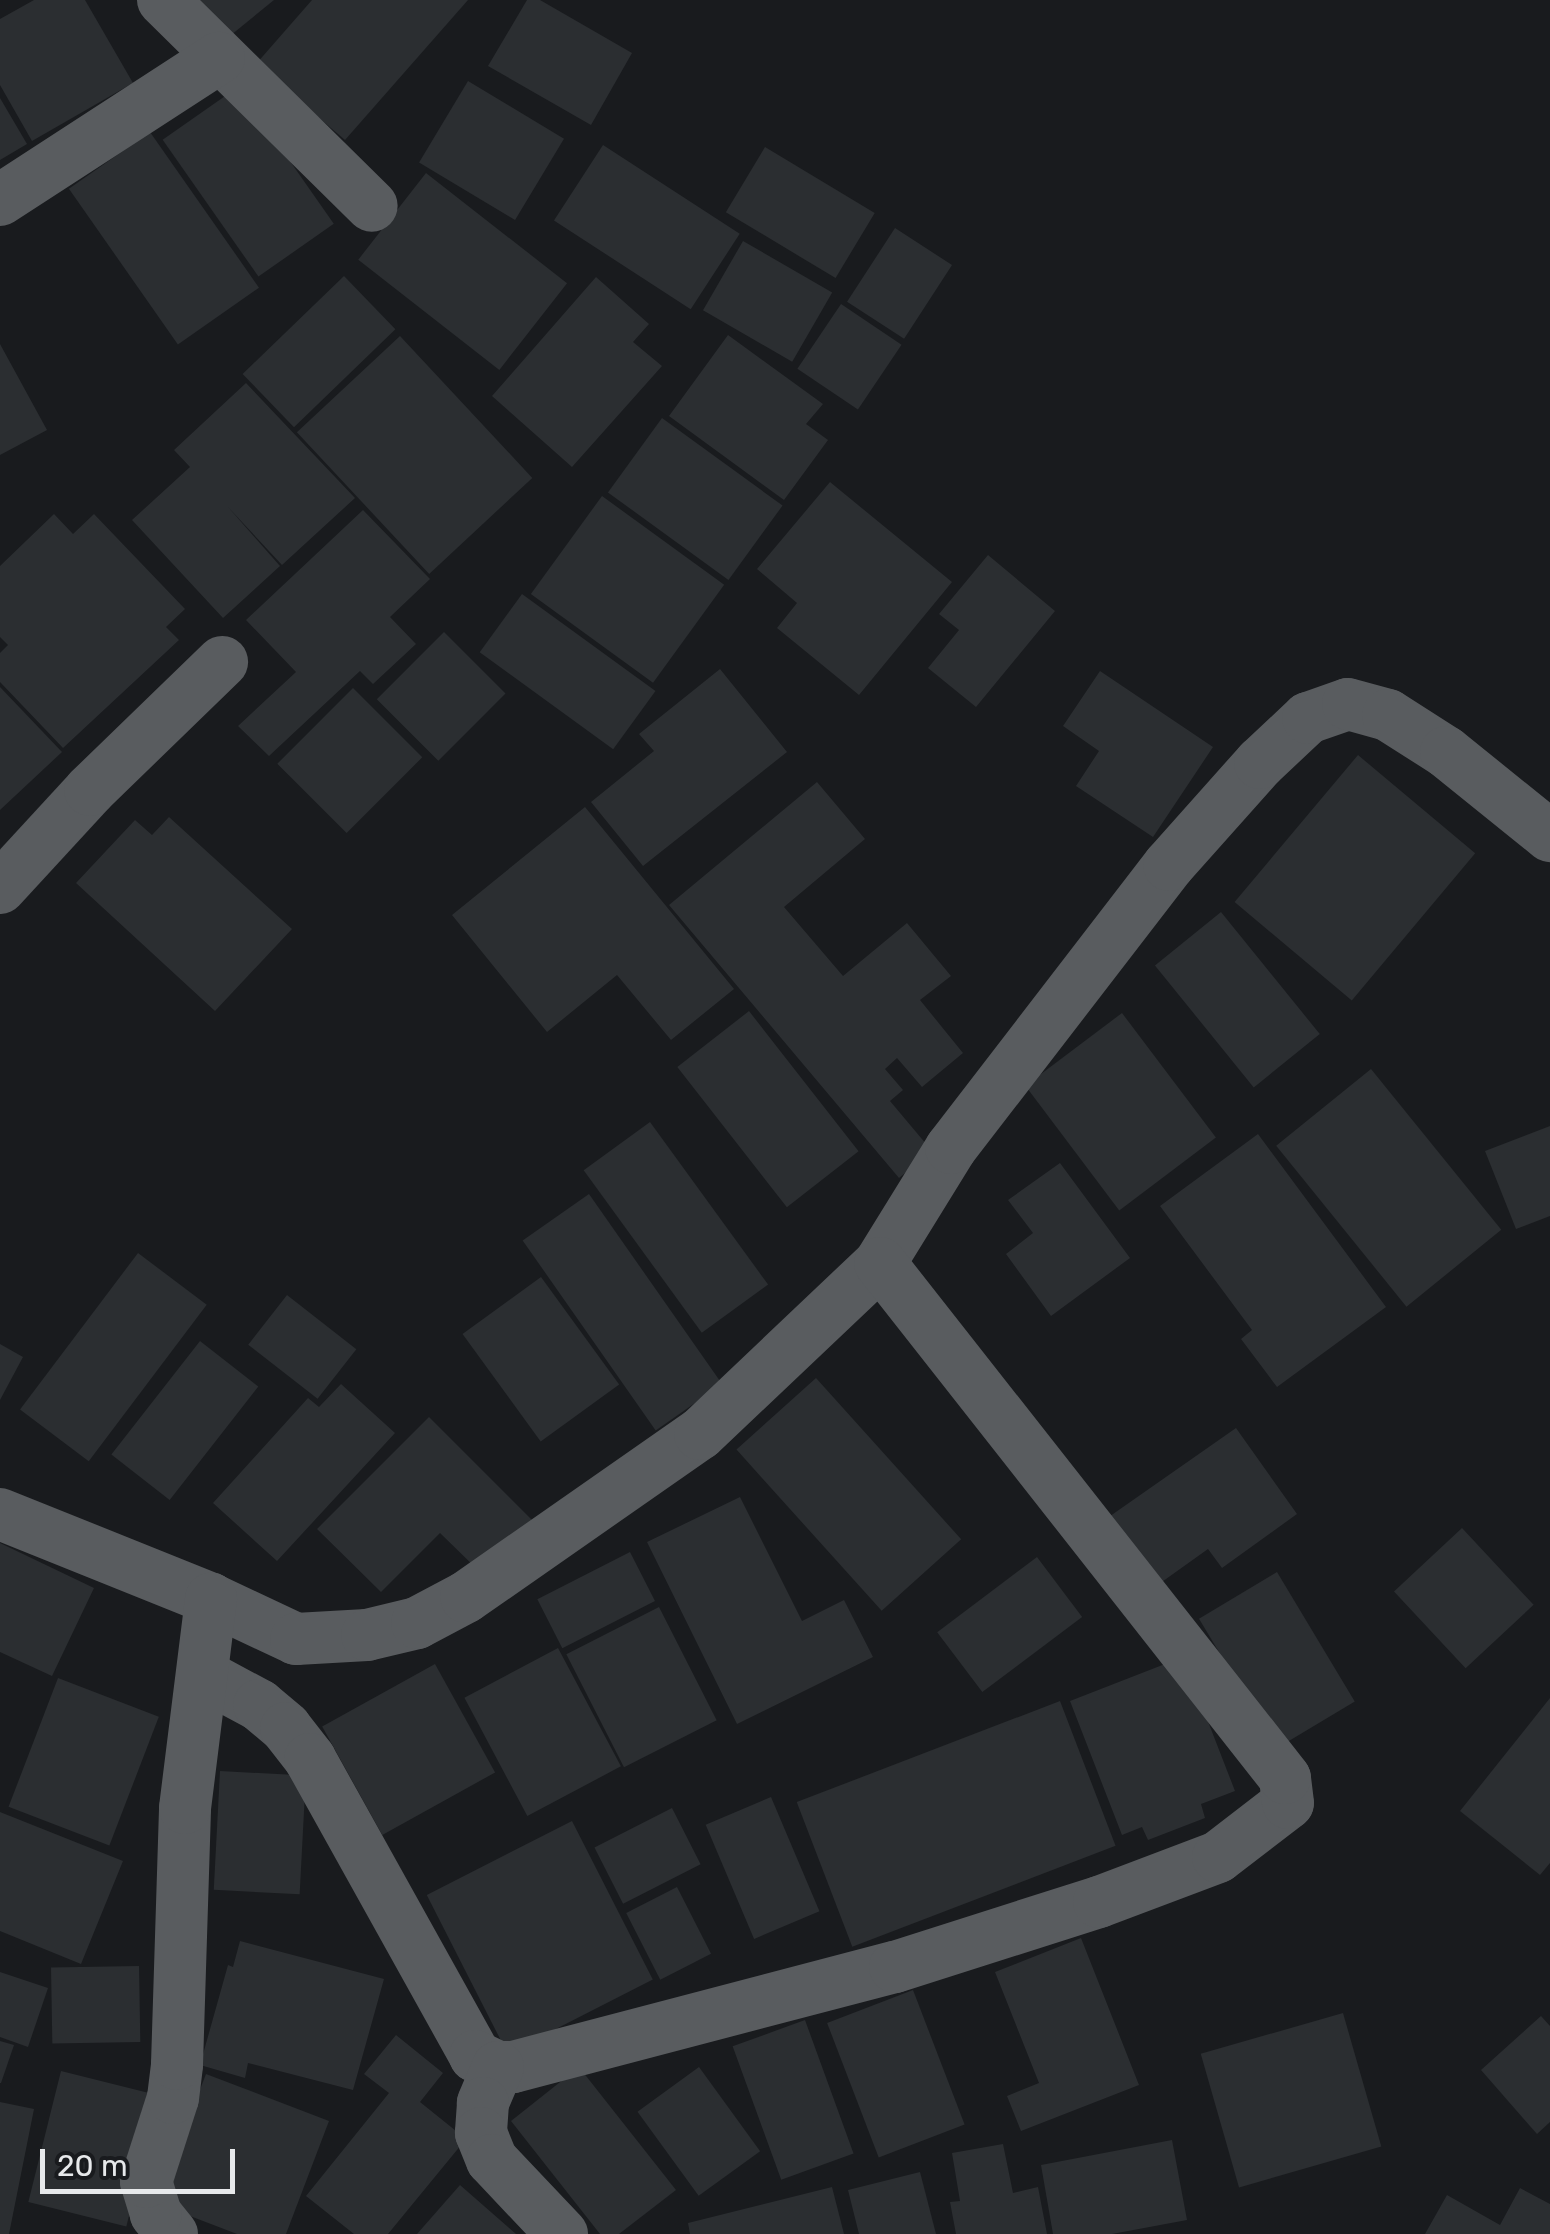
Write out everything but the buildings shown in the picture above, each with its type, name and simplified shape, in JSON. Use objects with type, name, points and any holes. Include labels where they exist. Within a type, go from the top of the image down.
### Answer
[{"type":"street","points":[[164,0],[372,206]]},
{"type":"street","points":[[0,200],[220,58]]},
{"type":"street","points":[[0,888],[90,790],[222,662]]},
{"type":"street","points":[[0,1514],[211,1599],[296,1639],[367,1635],[416,1623],[516,1564],[700,1434],[880,1264],[951,1148],[1169,865],[1260,764],[1308,718],[1348,704],[1388,715],[1446,752],[1550,836]]},
{"type":"street","points":[[202,1675],[259,1705],[286,1728],[310,1759],[475,2056],[498,2067],[513,2068],[894,1967],[1100,1902],[1218,1857],[1288,1804],[1285,1778],[880,1264]]},
{"type":"street","points":[[172,2234],[156,2214],[146,2182],[173,2098],[177,2064],[184,1808],[211,1599]]},
{"type":"street","points":[[498,2067],[483,2103],[481,2133],[492,2160],[562,2234]]}]
